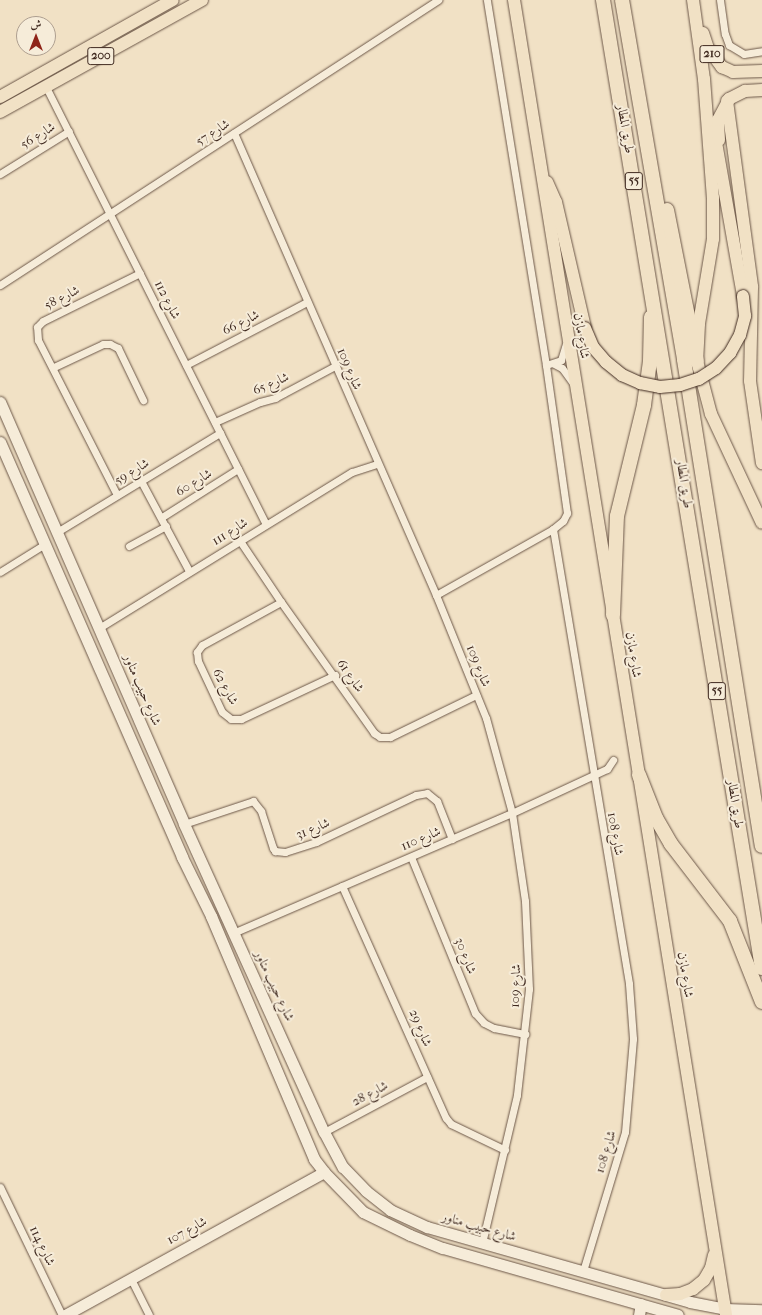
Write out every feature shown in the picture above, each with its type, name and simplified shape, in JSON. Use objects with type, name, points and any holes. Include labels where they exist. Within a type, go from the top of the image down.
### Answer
[{"type":"highway","name":"طريق المطار","points":[[603,0],[652,287],[762,968]]},
{"type":"highway","name":"طريق المطار","points":[[622,0],[641,118],[684,360],[762,846]]},
{"type":"highway","points":[[641,118],[653,141],[697,361]]},
{"type":"highway","points":[[613,615],[617,516],[644,405],[650,361],[652,287]]},
{"type":"highway","points":[[639,775],[656,818],[671,844],[730,921],[762,1002]]},
{"type":"main road","name":"200","points":[[0,97],[173,0]]},
{"type":"main road","name":"200","points":[[0,112],[202,0]]},
{"type":"main road","name":"شارع مازن","points":[[514,0],[567,338],[725,1312]]},
{"type":"main road","points":[[517,0],[521,41]]},
{"type":"main road","points":[[693,0],[704,79],[728,201]]},
{"type":"main road","name":"210","points":[[693,0],[708,48],[722,67],[733,72],[762,71]]},
{"type":"main road","points":[[704,79],[713,198],[713,239],[699,324],[697,361],[711,414],[762,523]]},
{"type":"main road","points":[[540,164],[556,202],[585,328],[593,347],[606,362],[622,375],[640,383],[660,387],[680,385],[705,375],[730,353],[740,335],[745,316],[743,296],[718,128],[720,112],[727,102],[738,94],[762,90]]},
{"type":"main road","points":[[727,102],[752,287],[750,381],[762,463]]},
{"type":"main road","points":[[666,1295],[687,1292],[704,1280],[711,1268],[714,1254],[713,1240]]},
{"type":"street","name":"شارع 57","points":[[0,285],[111,215],[438,0]]},
{"type":"street","points":[[436,594],[553,529],[566,518],[567,509],[546,366],[487,0]]},
{"type":"street","points":[[720,0],[725,34],[729,46],[744,54],[762,51]]},
{"type":"street","name":"شارع 112","points":[[46,87],[266,524]]},
{"type":"street","name":"شارع 56","points":[[0,174],[69,131]]},
{"type":"street","name":"شارع 109","points":[[234,133],[377,464],[436,594],[494,742],[512,813],[520,857],[529,945],[525,1034],[518,1087],[505,1150],[482,1243]]},
{"type":"street","name":"شارع 58","points":[[117,495],[54,367],[38,340],[37,327],[42,321],[140,272]]},
{"type":"street","name":"شارع 66","points":[[186,365],[307,302]]},
{"type":"street","points":[[546,366],[554,364],[563,356],[567,338]]},
{"type":"street","points":[[54,367],[103,344],[110,344],[118,348],[143,400]]},
{"type":"street","points":[[554,364],[562,368],[575,386]]},
{"type":"street","name":"شارع 65","points":[[215,422],[260,402],[275,398],[335,366]]},
{"type":"street","name":"شارع حبيب مناور","points":[[0,402],[184,824],[324,1132],[343,1167],[366,1191],[390,1210],[427,1227],[725,1312],[762,1310]]},
{"type":"street","name":"شارع 59","points":[[57,532],[220,432]]},
{"type":"street","points":[[0,442],[203,900],[314,1159],[324,1172],[363,1212],[382,1223],[443,1248],[536,1273],[640,1310],[678,1315]]},
{"type":"street","points":[[9,462],[22,468],[24,458]]},
{"type":"street","name":"شارع 111","points":[[99,628],[352,472],[377,464]]},
{"type":"street","name":"شارع 60","points":[[162,517],[238,469]]},
{"type":"street","points":[[142,481],[190,571]]},
{"type":"street","points":[[129,546],[166,526]]},
{"type":"street","name":"شارع 108","points":[[553,529],[629,984],[633,1059],[625,1132],[583,1271]]},
{"type":"street","name":"شارع 61","points":[[240,541],[281,602],[335,675],[374,733],[380,737],[390,737],[476,695]]},
{"type":"street","points":[[0,572],[45,544]]},
{"type":"street","name":"شارع 62","points":[[281,602],[202,645],[197,652],[198,661],[222,712],[231,719],[241,719],[335,675]]},
{"type":"street","points":[[128,732],[136,731],[139,721]]},
{"type":"street","name":"شارع 110","points":[[233,933],[512,813],[607,769],[613,760]]},
{"type":"street","name":"شارع 31","points":[[184,824],[253,801],[260,811],[273,848],[275,851],[285,852],[316,842],[416,795],[427,793],[437,801],[452,839]]},
{"type":"street","name":"شارع 30","points":[[411,857],[475,1013],[484,1024],[494,1028],[525,1034]]},
{"type":"street","name":"شارع 29","points":[[342,886],[450,1124],[505,1150]]},
{"type":"street","points":[[203,900],[209,893],[214,893],[217,896]]},
{"type":"street","name":"شارع 28","points":[[324,1132],[427,1076]]},
{"type":"street","points":[[283,1086],[291,1088],[300,1078]]},
{"type":"street","points":[[292,1106],[299,1097],[309,1098]]},
{"type":"street","name":"شارع 107","points":[[65,1315],[324,1172]]},
{"type":"street","name":"شارع 114","points":[[0,1188],[62,1315]]},
{"type":"street","points":[[519,1269],[526,1263],[524,1254]]},
{"type":"street","points":[[536,1273],[535,1265],[540,1259]]},
{"type":"street","points":[[131,1279],[149,1315]]}]
